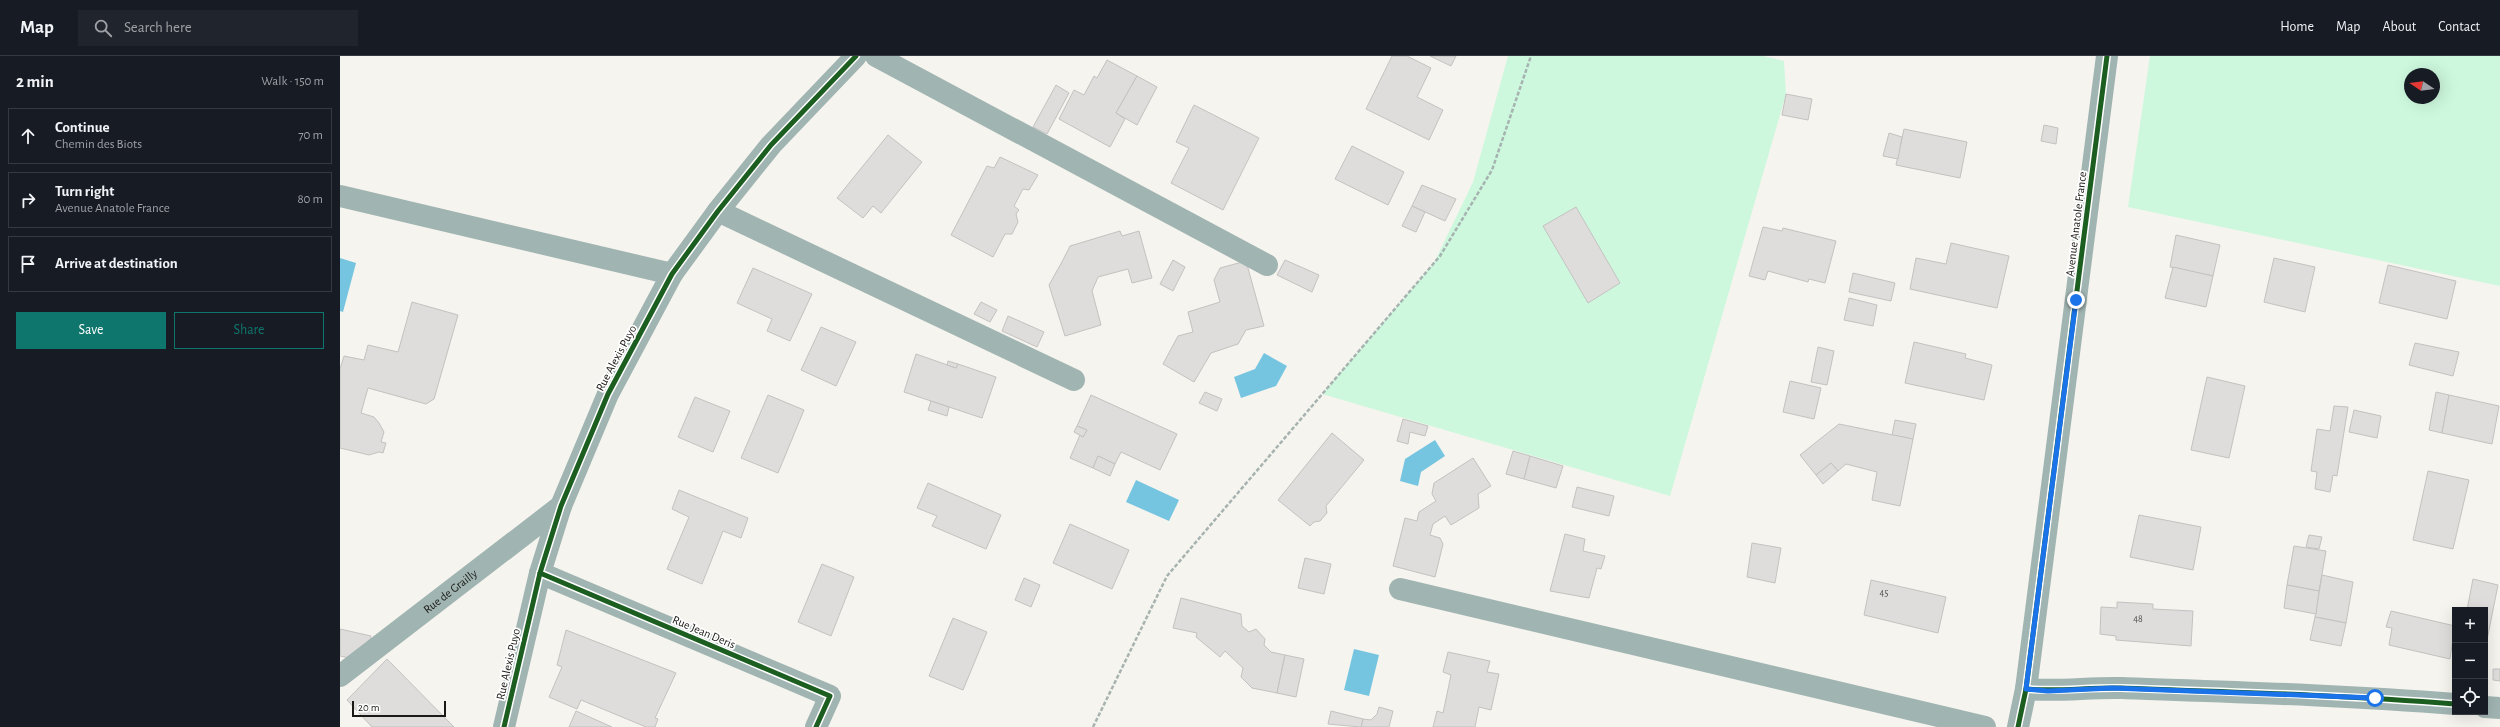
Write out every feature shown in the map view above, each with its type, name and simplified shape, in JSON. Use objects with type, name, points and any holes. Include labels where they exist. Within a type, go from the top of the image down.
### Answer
[{"type":"street","name":"Rue Alexis Puyo","points":[[504,727],[540,572],[561,506],[608,394],[672,274],[718,211],[771,145],[856,56]]},
{"type":"street","points":[[876,56],[1267,265]]},
{"type":"street","name":"Avenue Anatole France","points":[[2018,727],[2026,689],[2108,56]]},
{"type":"street","points":[[340,196],[672,274]]},
{"type":"street","points":[[718,211],[1074,380]]},
{"type":"street","name":"Rue de Grailly","points":[[340,676],[561,506]]},
{"type":"street","name":"Rue Jean Deris","points":[[540,572],[830,696],[816,727]]},
{"type":"street","points":[[1400,589],[1985,727]]},
{"type":"street","points":[[2026,689],[2048,691],[2112,688],[2328,696],[2452,704]]},
{"type":"street","points":[[2488,707],[2500,708]]},
{"type":"path","points":[[1093,727],[1167,576],[1440,256],[1492,170],[1531,56]]},
{"type":"green space","points":[[1508,56],[1763,56],[1784,61],[1786,94],[1670,496],[1322,394],[1434,263],[1473,182]]},
{"type":"green space","points":[[2150,56],[2500,56],[2500,286],[2128,207]]},
{"type":"water","points":[[340,258],[356,263],[343,312],[340,311]]},
{"type":"water","points":[[1264,353],[1287,366],[1276,386],[1241,398],[1234,377],[1255,369]]},
{"type":"water","points":[[1435,440],[1445,456],[1421,472],[1418,486],[1400,481],[1405,459]]},
{"type":"water","points":[[1136,480],[1179,500],[1169,521],[1126,502]]},
{"type":"water","points":[[1354,649],[1379,655],[1369,696],[1344,690]]},
{"type":"building","points":[[1392,56],[1407,56],[1431,68],[1417,97],[1443,110],[1429,140],[1366,109]]},
{"type":"building","points":[[1430,56],[1456,56],[1451,66]]},
{"type":"building","points":[[1107,60],[1137,76],[1116,113],[1125,119],[1110,147],[1059,119],[1074,90],[1084,95],[1094,76],[1097,78]]},
{"type":"building","points":[[1137,76],[1157,87],[1137,125],[1116,113]]},
{"type":"building","points":[[1056,85],[1069,93],[1047,134],[1033,127]]},
{"type":"building","points":[[1786,94],[1812,99],[1808,120],[1782,115]]},
{"type":"building","points":[[1194,105],[1259,138],[1223,210],[1171,183],[1189,148],[1176,142]]},
{"type":"building","points":[[2044,125],[2058,128],[2056,144],[2041,141]]},
{"type":"building","points":[[1904,129],[1967,142],[1960,178],[1896,165]]},
{"type":"building","points":[[1889,133],[1902,137],[1898,159],[1883,156]]},
{"type":"building","points":[[888,135],[922,162],[881,213],[873,206],[863,218],[837,198]]},
{"type":"building","points":[[1352,146],[1404,172],[1388,205],[1335,179]]},
{"type":"building","points":[[1000,157],[1038,175],[1029,190],[1023,189],[1014,206],[1019,210],[1016,214],[1018,222],[1012,234],[1005,234],[993,257],[951,235],[987,166],[994,168]]},
{"type":"building","points":[[1422,185],[1456,199],[1445,221],[1412,206]]},
{"type":"building","points":[[1412,206],[1425,212],[1416,232],[1402,226]]},
{"type":"building","points":[[1576,207],[1620,283],[1588,303],[1543,226]]},
{"type":"building","points":[[1763,227],[1782,231],[1783,228],[1836,241],[1825,283],[1809,279],[1808,282],[1768,271],[1765,280],[1749,276]]},
{"type":"building","points":[[1120,231],[1122,236],[1139,231],[1152,278],[1132,283],[1128,269],[1098,277],[1092,291],[1101,325],[1065,336],[1049,285],[1070,246]]},
{"type":"building","points":[[2176,235],[2220,245],[2213,276],[2170,267]]},
{"type":"building","points":[[1951,243],[2009,256],[1997,308],[1910,289],[1916,258],[1946,264]]},
{"type":"building","points":[[2274,258],[2315,267],[2305,312],[2264,302]]},
{"type":"building","points":[[1173,260],[1185,267],[1173,291],[1160,284]]},
{"type":"building","points":[[1285,260],[1319,275],[1312,292],[1277,275]]},
{"type":"building","points":[[1246,261],[1264,326],[1246,330],[1238,344],[1211,353],[1194,382],[1163,364],[1178,336],[1193,332],[1188,312],[1220,302],[1214,280],[1220,268]]},
{"type":"building","points":[[2388,265],[2456,281],[2447,319],[2379,303]]},
{"type":"building","points":[[2173,267],[2213,276],[2206,307],[2165,298]]},
{"type":"building","points":[[753,268],[812,294],[790,341],[767,331],[772,319],[737,303]]},
{"type":"building","points":[[1853,273],[1895,283],[1891,301],[1849,292]]},
{"type":"building","points":[[1849,298],[1877,305],[1873,326],[1844,320]]},
{"type":"building","points":[[412,302],[458,315],[434,399],[426,404],[368,388],[361,413],[374,417],[384,432],[381,442],[386,443],[383,453],[379,452],[369,455],[340,448],[340,369],[344,356],[364,360],[368,345],[398,352]]},
{"type":"building","points":[[981,302],[997,310],[990,322],[974,314]]},
{"type":"building","points":[[1008,316],[1044,332],[1037,347],[1002,331]]},
{"type":"building","points":[[821,327],[856,342],[836,386],[801,370]]},
{"type":"building","points":[[1914,342],[1966,354],[1965,358],[1992,365],[1984,400],[1905,383]]},
{"type":"building","points":[[2415,343],[2459,352],[2453,376],[2409,365]]},
{"type":"building","points":[[1818,347],[1834,351],[1827,385],[1811,382]]},
{"type":"building","points":[[916,354],[956,368],[958,364],[996,377],[982,418],[904,392]]},
{"type":"building","points":[[948,361],[958,364],[956,368],[947,365]]},
{"type":"building","points":[[2207,377],[2245,386],[2229,458],[2191,450]]},
{"type":"building","points":[[1790,381],[1821,388],[1814,419],[1783,412]]},
{"type":"building","points":[[1205,392],[1222,399],[1217,411],[1199,403]]},
{"type":"building","points":[[2436,392],[2449,395],[2442,433],[2429,430]]},
{"type":"building","points":[[768,395],[804,410],[778,473],[741,458]]},
{"type":"building","points":[[1091,395],[1177,434],[1160,470],[1121,452],[1115,464],[1098,456],[1093,468],[1070,458],[1080,435],[1083,437],[1087,430],[1077,426]]},
{"type":"building","points":[[2449,395],[2499,406],[2492,444],[2442,433]]},
{"type":"building","points":[[695,397],[730,411],[713,452],[678,437]]},
{"type":"building","points":[[931,401],[949,407],[947,416],[928,410]]},
{"type":"building","points":[[2334,406],[2348,407],[2337,476],[2333,475],[2330,492],[2315,489],[2317,472],[2311,471],[2317,429],[2330,431]]},
{"type":"building","points":[[2354,410],[2381,416],[2377,438],[2349,432]]},
{"type":"building","points":[[1403,419],[1428,426],[1425,436],[1410,432],[1408,444],[1397,441]]},
{"type":"building","points":[[1895,420],[1916,424],[1913,439],[1892,435]]},
{"type":"building","points":[[1839,424],[1913,439],[1900,506],[1872,500],[1877,472],[1846,464],[1838,471],[1831,463],[1816,475],[1800,455]]},
{"type":"building","points":[[1077,426],[1087,430],[1083,437],[1074,432]]},
{"type":"building","points":[[1332,433],[1364,460],[1326,506],[1327,513],[1320,521],[1314,522],[1310,526],[1278,500]]},
{"type":"building","points":[[1513,451],[1530,456],[1524,479],[1506,474]]},
{"type":"building","points":[[1098,456],[1115,464],[1110,476],[1093,468]]},
{"type":"building","points":[[1530,456],[1563,466],[1556,488],[1524,479]]},
{"type":"building","points":[[1473,458],[1491,486],[1478,494],[1479,508],[1451,525],[1445,516],[1433,524],[1430,535],[1440,538],[1443,544],[1435,577],[1393,566],[1405,518],[1417,521],[1419,512],[1436,501],[1432,494],[1434,483]]},
{"type":"building","points":[[1831,463],[1838,471],[1823,484],[1816,475]]},
{"type":"building","points":[[2428,471],[2469,480],[2453,549],[2413,540]]},
{"type":"building","points":[[928,483],[1001,515],[986,549],[932,526],[937,516],[917,508]]},
{"type":"building","points":[[1577,487],[1614,496],[1609,516],[1572,507]]},
{"type":"building","points":[[679,490],[748,518],[741,538],[723,531],[702,584],[667,569],[689,517],[672,509]]},
{"type":"building","points":[[2139,515],[2201,527],[2193,570],[2130,557]]},
{"type":"building","points":[[1070,524],[1129,550],[1112,589],[1053,563]]},
{"type":"building","points":[[1565,534],[1585,539],[1583,551],[1605,556],[1601,569],[1597,568],[1589,598],[1550,591]]},
{"type":"building","points":[[2309,535],[2322,537],[2319,549],[2306,547]]},
{"type":"building","points":[[1752,543],[1781,548],[1775,583],[1747,577]]},
{"type":"building","points":[[2294,546],[2326,551],[2319,591],[2287,585]]},
{"type":"building","points":[[1305,558],[1331,564],[1324,594],[1298,588]]},
{"type":"building","points":[[822,564],[854,577],[831,636],[798,622]]},
{"type":"building","points":[[2322,575],[2353,582],[2346,623],[2315,617]]},
{"type":"building","points":[[1024,578],[1040,585],[1031,607],[1015,600]]},
{"type":"building","points":[[2473,579],[2498,585],[2488,635],[2488,607],[2468,607]]},
{"type":"building","points":[[1871,580],[1946,597],[1938,633],[1864,615]]},
{"type":"building","points":[[2287,585],[2319,591],[2316,614],[2284,608]]},
{"type":"building","points":[[1181,598],[1241,614],[1242,626],[1249,632],[1256,629],[1265,639],[1264,645],[1271,652],[1285,655],[1277,693],[1252,688],[1241,677],[1243,668],[1225,651],[1220,657],[1196,637],[1197,633],[1173,628]]},
{"type":"building","points":[[2117,602],[2153,604],[2153,609],[2193,611],[2191,646],[2116,640],[2116,636],[2100,634],[2101,607],[2117,608]]},
{"type":"building","points":[[2391,611],[2452,625],[2452,646],[2450,659],[2389,645],[2392,628],[2386,627]]},
{"type":"building","points":[[2315,617],[2346,623],[2341,646],[2310,640]]},
{"type":"building","points":[[953,618],[987,632],[963,690],[929,676]]},
{"type":"building","points":[[340,629],[371,636],[369,649],[355,659],[340,656]]},
{"type":"building","points":[[566,630],[676,673],[655,718],[658,719],[655,727],[646,727],[581,700],[577,709],[549,697],[562,667],[557,665]]},
{"type":"building","points":[[1448,652],[1490,661],[1487,672],[1499,674],[1491,710],[1479,707],[1475,727],[1433,727],[1437,711],[1443,713],[1451,675],[1443,672]]},
{"type":"building","points":[[1285,655],[1304,659],[1296,697],[1277,693]]},
{"type":"building","points":[[387,659],[454,727],[372,727],[347,700]]},
{"type":"building","points":[[2493,669],[2500,669],[2500,681],[2493,680]]},
{"type":"building","points":[[1379,707],[1393,711],[1389,727],[1361,727],[1363,719],[1371,720],[1377,714]]},
{"type":"building","points":[[576,711],[612,727],[569,727]]},
{"type":"building","points":[[1331,711],[1363,719],[1361,727],[1328,724]]},
{"type":"cycle path","points":[[504,727],[540,573],[561,506],[608,394],[672,274],[718,211],[771,145],[856,56]]},
{"type":"cycle path","points":[[2018,727],[2026,689],[2107,56]]},
{"type":"cycle path","points":[[540,573],[830,696],[816,727]]},
{"type":"cycle path","points":[[2026,689],[2050,690],[2122,688],[2247,692],[2452,704]]},
{"type":"route","points":[[2076,300],[2026,689],[2048,691],[2112,688],[2375,698]]}]
